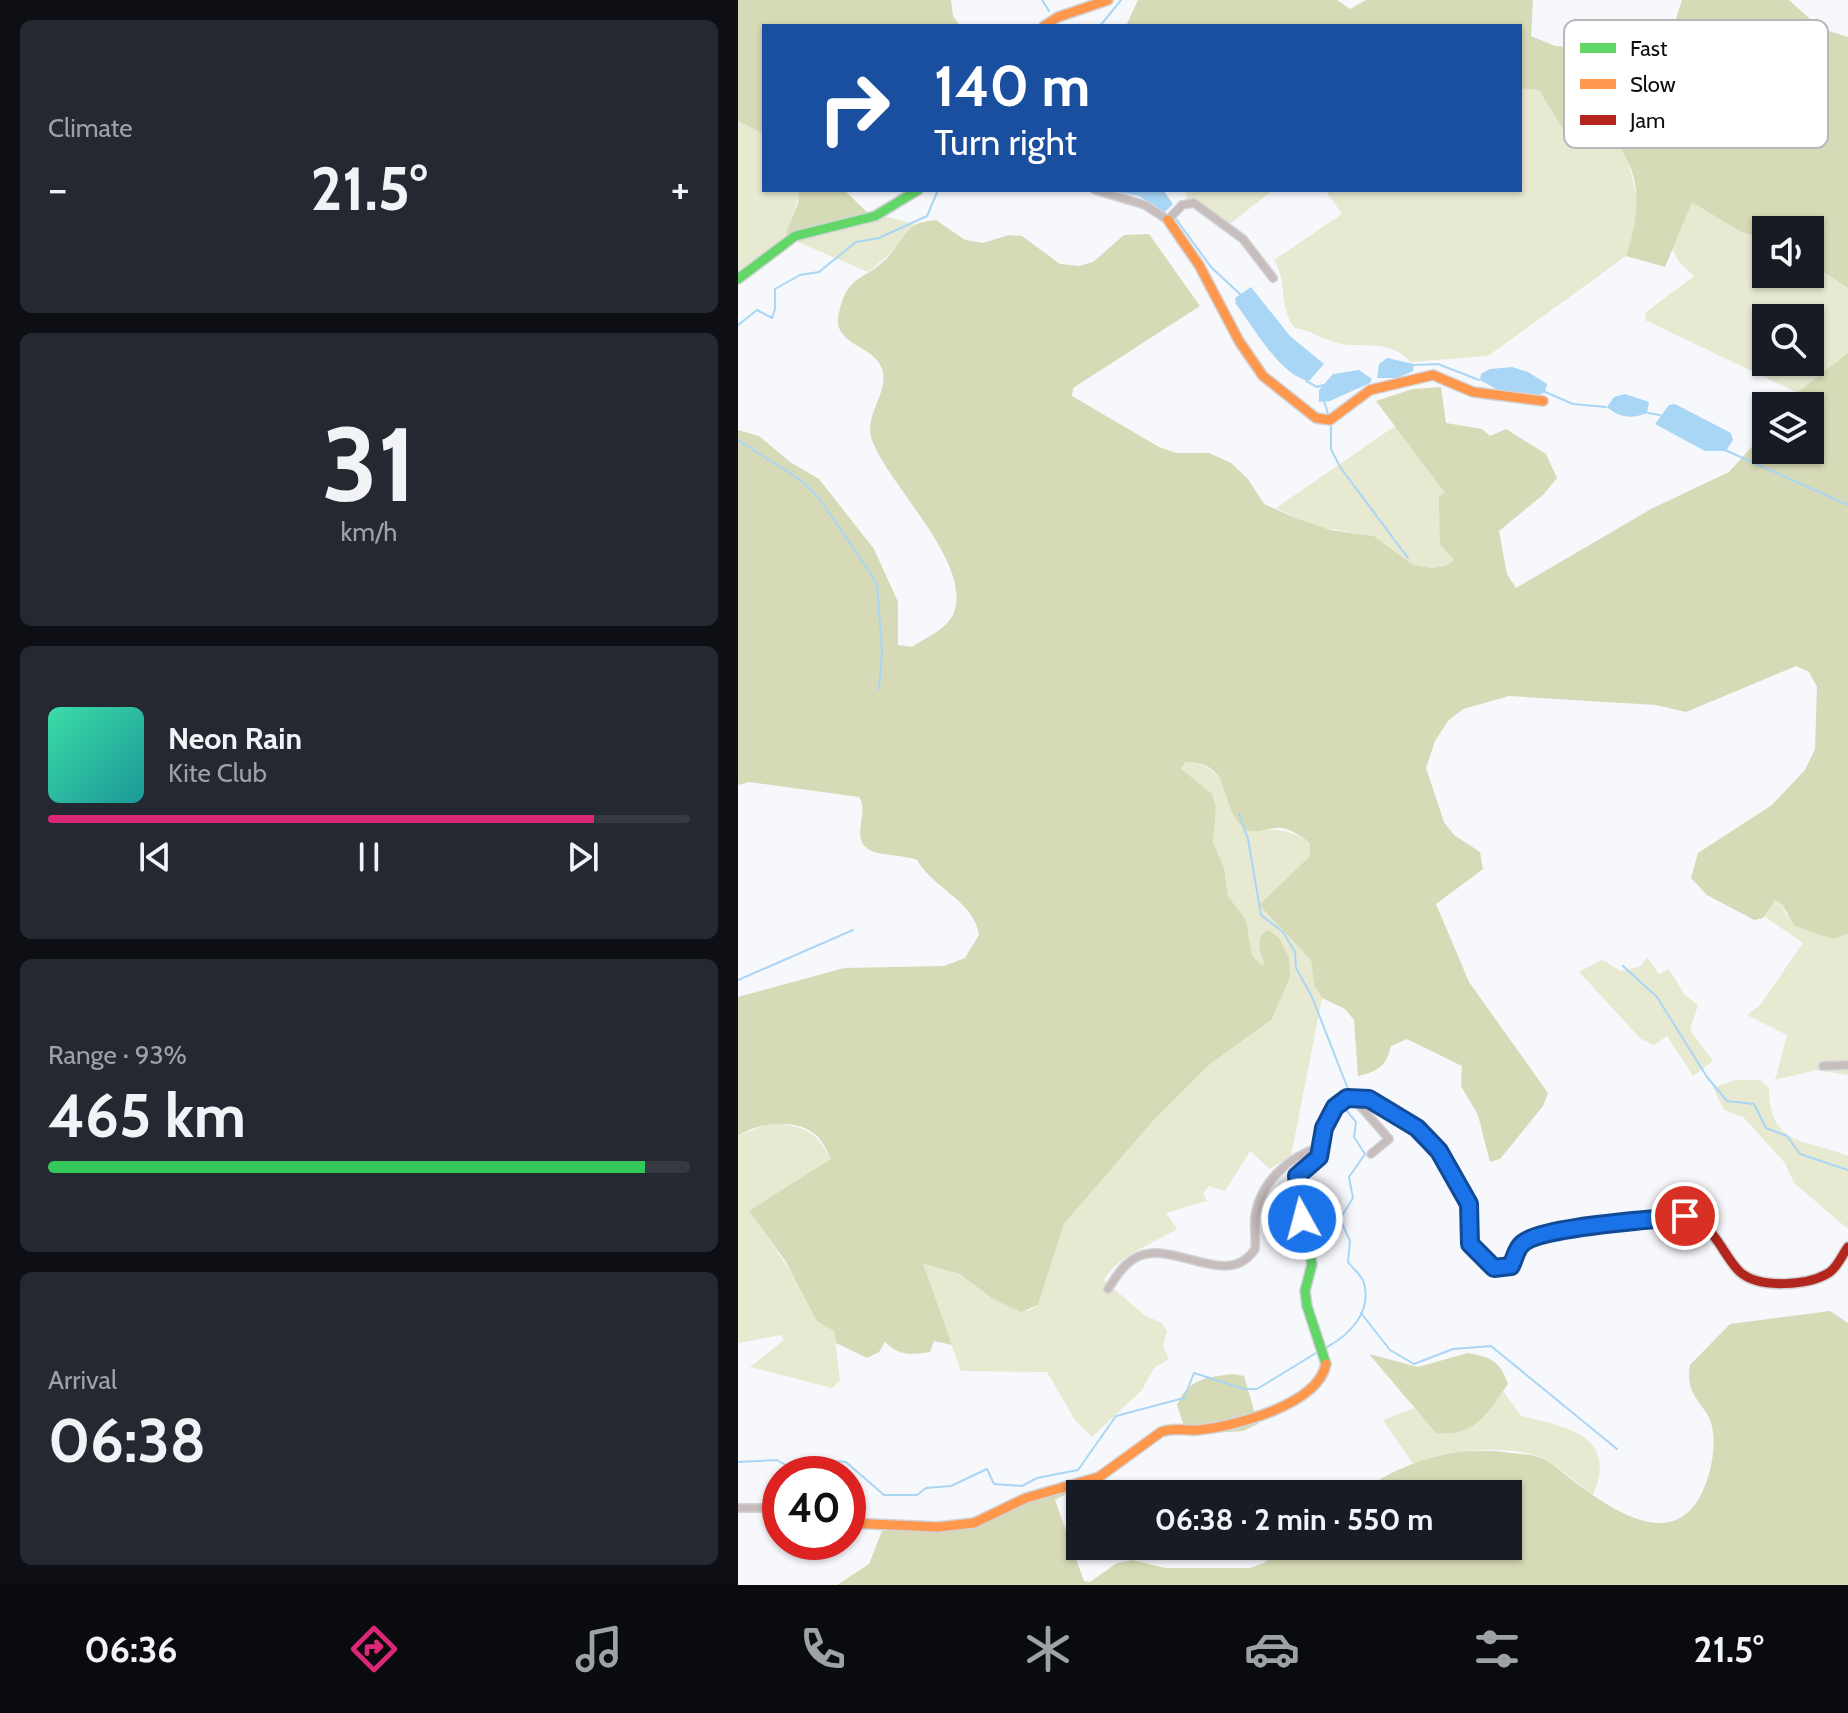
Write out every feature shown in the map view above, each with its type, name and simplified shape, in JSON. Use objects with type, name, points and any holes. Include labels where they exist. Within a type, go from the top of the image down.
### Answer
[{"type":"street","points":[[1047,24],[1059,16],[1089,11],[1108,0]]},
{"type":"street","points":[[738,279],[795,236],[875,216],[915,192]]},
{"type":"street","points":[[1102,192],[1145,205],[1168,220],[1199,265],[1253,364],[1290,401],[1316,418],[1330,420],[1359,395],[1370,390],[1433,375],[1473,392],[1543,401]]},
{"type":"street","points":[[1168,220],[1182,205],[1194,203],[1243,239],[1273,278]]},
{"type":"street","points":[[1823,1066],[1848,1065]]},
{"type":"street","points":[[1352,1097],[1389,1139],[1371,1154]]},
{"type":"street","points":[[866,1524],[938,1527],[974,1523],[1026,1498],[1099,1477],[1161,1432],[1248,1421],[1268,1415],[1322,1378],[1327,1366],[1307,1306],[1305,1291],[1311,1254],[1296,1183],[1301,1172],[1316,1161],[1332,1111],[1352,1097],[1378,1103],[1431,1140],[1469,1204],[1470,1244],[1494,1268],[1511,1266],[1520,1245],[1533,1237],[1579,1228],[1685,1216],[1718,1238],[1741,1273],[1761,1283],[1825,1274],[1848,1247]]},
{"type":"street","points":[[1108,1289],[1128,1262],[1155,1252],[1224,1266],[1245,1260],[1255,1249],[1257,1208],[1270,1182],[1290,1160],[1321,1147]]},
{"type":"street","points":[[738,1508],[762,1508]]},
{"type":"green space","points":[[738,0],[951,0],[953,16],[959,24],[762,24],[762,133],[738,121]]},
{"type":"green space","points":[[1138,0],[1337,0],[1350,9],[1366,0],[1533,0],[1531,36],[1564,47],[1564,129],[1539,90],[1522,88],[1522,24],[1127,24]]},
{"type":"green space","points":[[1682,0],[1789,0],[1811,20],[1675,20]]},
{"type":"green space","points":[[1828,31],[1848,37],[1848,288],[1824,272],[1824,216],[1752,216],[1752,235],[1741,232],[1692,202],[1665,267],[1626,256],[1634,227],[1635,183],[1619,148],[1828,148]]},
{"type":"green space","points":[[1522,87],[1539,90],[1564,128],[1564,148],[1622,148],[1627,155],[1638,204],[1636,227],[1626,256],[1488,356],[1410,362],[1392,349],[1331,341],[1295,328],[1290,320],[1274,260],[1342,214],[1326,192],[1522,192]]},
{"type":"green space","points":[[738,121],[762,133],[762,192],[800,192],[787,232],[880,215],[914,224],[898,247],[868,272],[784,236],[770,250],[738,271]]},
{"type":"green space","points":[[799,192],[846,192],[874,219],[800,235],[786,233],[798,203]]},
{"type":"green space","points":[[1186,192],[1270,192],[1226,227],[1187,198]]},
{"type":"green space","points":[[1692,201],[1741,232],[1752,235],[1752,288],[1824,288],[1824,272],[1848,288],[1848,353],[1824,372],[1824,304],[1752,304],[1752,371],[1645,320],[1646,312],[1694,276],[1679,262],[1672,249]]},
{"type":"green space","points":[[936,220],[965,240],[983,243],[1009,235],[1022,236],[1060,264],[1079,266],[1093,262],[1124,235],[1149,234],[1200,306],[1073,388],[1072,396],[1159,447],[1176,453],[1209,453],[1231,463],[1248,479],[1264,504],[1331,530],[1374,536],[1412,564],[1431,568],[1445,566],[1454,560],[1440,544],[1439,496],[1445,493],[1376,401],[1413,389],[1441,387],[1446,423],[1482,429],[1490,436],[1506,429],[1546,454],[1557,478],[1544,494],[1499,531],[1507,574],[1516,588],[1651,509],[1729,472],[1752,447],[1752,464],[1824,464],[1824,392],[1798,392],[1819,376],[1824,376],[1824,372],[1848,353],[1848,934],[1833,939],[1795,926],[1782,904],[1775,900],[1763,918],[1754,920],[1707,895],[1691,878],[1698,853],[1772,805],[1805,770],[1815,749],[1817,687],[1809,672],[1796,666],[1686,712],[1656,705],[1509,696],[1463,709],[1448,721],[1435,741],[1426,768],[1444,822],[1454,835],[1480,852],[1483,869],[1436,904],[1469,982],[1548,1093],[1543,1106],[1500,1159],[1490,1162],[1478,1115],[1461,1086],[1462,1066],[1407,1039],[1391,1046],[1387,1059],[1380,1067],[1358,1076],[1354,1020],[1345,1009],[1322,998],[1314,985],[1311,960],[1259,905],[1310,856],[1310,843],[1282,828],[1249,831],[1234,814],[1218,776],[1201,764],[1186,762],[1181,769],[1212,794],[1216,808],[1213,843],[1224,867],[1228,896],[1246,920],[1252,955],[1262,966],[1264,962],[1259,948],[1261,935],[1268,930],[1279,938],[1289,957],[1290,977],[1272,1019],[1209,1065],[1151,1123],[1064,1224],[1038,1305],[1021,1312],[993,1299],[959,1274],[923,1264],[952,1345],[934,1341],[930,1352],[911,1354],[895,1350],[885,1342],[879,1352],[867,1358],[836,1343],[834,1331],[817,1321],[786,1262],[749,1211],[831,1159],[818,1137],[800,1126],[767,1125],[738,1136],[738,997],[844,968],[944,966],[965,958],[979,935],[970,913],[917,860],[874,852],[866,847],[860,835],[862,804],[859,797],[749,782],[738,785],[738,430],[759,436],[790,462],[819,479],[874,549],[898,602],[898,645],[912,647],[947,623],[954,612],[956,592],[951,571],[940,548],[881,459],[872,440],[871,421],[883,387],[882,369],[873,356],[843,335],[838,322],[839,311],[849,288],[886,259],[913,226]]},
{"type":"green space","points":[[1762,376],[1819,376],[1796,392]]},
{"type":"green space","points":[[1395,426],[1445,493],[1454,560],[1445,566],[1431,568],[1412,564],[1374,536],[1313,526],[1276,508]]},
{"type":"green space","points":[[1186,762],[1198,764],[1215,774],[1226,791],[1238,822],[1257,829],[1290,833],[1310,843],[1310,856],[1259,905],[1311,960],[1314,985],[1322,998],[1291,1156],[1270,1169],[1250,1151],[1225,1191],[1209,1186],[1203,1193],[1207,1201],[1166,1213],[1177,1229],[1127,1257],[1104,1280],[1144,1315],[1162,1323],[1167,1332],[1163,1346],[1169,1359],[1155,1367],[1141,1391],[1092,1437],[1075,1420],[1047,1372],[961,1371],[922,1264],[958,1274],[993,1299],[1029,1311],[1038,1305],[1064,1224],[1151,1123],[1209,1065],[1272,1019],[1290,977],[1264,962],[1262,967],[1252,955],[1246,920],[1228,896],[1224,867],[1213,843],[1216,808],[1184,775],[1181,770]]},
{"type":"green space","points":[[1775,900],[1782,904],[1786,914],[1842,937],[1848,934],[1848,1075],[1817,1070],[1775,1080],[1787,1035],[1747,1015],[1760,1005],[1803,943],[1764,916]]},
{"type":"green space","points":[[1647,957],[1659,974],[1669,969],[1684,994],[1698,1005],[1690,1030],[1713,1061],[1693,1076],[1667,1036],[1654,1045],[1641,1039],[1579,972],[1602,960],[1621,971],[1641,966]]},
{"type":"green space","points":[[1736,1080],[1760,1080],[1769,1088],[1775,1121],[1783,1131],[1803,1142],[1848,1156],[1848,1229],[1794,1183],[1785,1163],[1743,1117],[1724,1110],[1713,1088]]},
{"type":"green space","points":[[773,1122],[808,1132],[820,1142],[831,1160],[750,1211],[827,1326],[834,1331],[840,1380],[832,1388],[750,1367],[784,1340],[781,1335],[738,1343],[738,1136]]},
{"type":"green space","points":[[1830,1311],[1848,1323],[1848,1585],[837,1585],[869,1564],[882,1531],[982,1526],[1018,1501],[1057,1489],[1066,1494],[1055,1500],[1066,1531],[1066,1560],[1076,1560],[1084,1581],[1090,1582],[1117,1563],[1133,1560],[1165,1568],[1250,1568],[1268,1560],[1522,1560],[1522,1480],[1379,1480],[1429,1458],[1469,1451],[1537,1457],[1550,1462],[1613,1508],[1651,1522],[1669,1522],[1685,1515],[1698,1499],[1712,1459],[1712,1428],[1690,1386],[1690,1365],[1730,1324]]},
{"type":"green space","points":[[1468,1353],[1494,1361],[1508,1384],[1479,1421],[1471,1427],[1450,1433],[1436,1433],[1369,1354],[1418,1367]]},
{"type":"green space","points":[[1233,1374],[1244,1376],[1258,1424],[1243,1431],[1187,1435],[1177,1405],[1181,1396],[1199,1381]]},
{"type":"green space","points":[[1503,1391],[1521,1416],[1570,1430],[1593,1446],[1599,1458],[1599,1475],[1593,1495],[1542,1458],[1512,1451],[1459,1452],[1413,1464],[1383,1420],[1414,1408],[1436,1432],[1494,1403]]},
{"type":"water","points":[[1118,192],[1164,192],[1173,204],[1164,213],[1139,196]]},
{"type":"water","points":[[1251,287],[1290,336],[1324,364],[1309,381],[1298,377],[1278,360],[1236,304],[1235,298]]},
{"type":"water","points":[[1387,358],[1414,364],[1413,371],[1398,378],[1377,378],[1379,364]]},
{"type":"water","points":[[1512,367],[1528,372],[1547,384],[1545,392],[1539,395],[1498,390],[1480,380],[1481,374],[1490,369]]},
{"type":"water","points":[[1359,370],[1372,379],[1370,383],[1330,401],[1319,402],[1319,390],[1333,374]]},
{"type":"water","points":[[1625,394],[1649,402],[1647,413],[1626,416],[1607,407],[1614,397]]},
{"type":"water","points":[[1675,404],[1731,433],[1733,440],[1726,451],[1705,451],[1655,424],[1669,405]]},
{"type":"waterway","points":[[1042,0],[1049,11]]},
{"type":"waterway","points":[[1102,24],[1121,0]]},
{"type":"waterway","points":[[738,325],[757,310],[772,318],[775,289],[800,275],[819,272],[856,242],[879,238],[927,216],[937,192]]},
{"type":"waterway","points":[[1176,219],[1211,267],[1241,295]]},
{"type":"waterway","points":[[1414,365],[1438,364],[1479,380]]},
{"type":"waterway","points":[[1306,381],[1317,387],[1323,385]]},
{"type":"waterway","points":[[1543,391],[1573,404],[1606,407]]},
{"type":"waterway","points":[[1324,401],[1329,417]]},
{"type":"waterway","points":[[1648,413],[1660,415]]},
{"type":"waterway","points":[[1331,425],[1331,449],[1340,467],[1408,558]]},
{"type":"waterway","points":[[738,440],[802,481],[819,498],[873,577],[877,586],[882,652],[879,689]]},
{"type":"waterway","points":[[1725,450],[1848,505]]},
{"type":"waterway","points":[[1239,814],[1248,839],[1261,915],[1283,932],[1295,952],[1296,968],[1312,997],[1350,1094]]},
{"type":"waterway","points":[[738,980],[853,930]]},
{"type":"waterway","points":[[1623,966],[1657,997],[1707,1077],[1727,1101],[1754,1104],[1766,1128],[1787,1136],[1800,1154],[1848,1170]]},
{"type":"waterway","points":[[1327,1347],[1357,1322],[1366,1294],[1363,1280],[1348,1262],[1350,1241],[1340,1219],[1353,1198],[1349,1177],[1365,1154],[1354,1137],[1356,1122],[1346,1110],[1348,1102]]},
{"type":"waterway","points":[[1361,1313],[1390,1350],[1414,1364],[1453,1349],[1491,1346],[1617,1449]]},
{"type":"waterway","points":[[738,1462],[777,1460],[799,1473],[831,1461],[846,1462],[884,1495],[917,1495],[926,1488],[951,1486],[987,1469],[994,1484],[1022,1486],[1037,1478],[1078,1470],[1116,1416],[1184,1398],[1194,1373],[1244,1389],[1257,1389],[1316,1353]]},
{"type":"traffic: fast","points":[[738,279],[795,236],[875,216],[915,192]]},
{"type":"traffic: fast","points":[[1326,1364],[1307,1306],[1305,1291],[1312,1264],[1296,1183],[1297,1176],[1319,1157],[1324,1128],[1335,1107],[1347,1098],[1369,1099],[1417,1128],[1439,1151],[1469,1204],[1470,1244],[1494,1268],[1511,1266],[1526,1240],[1621,1223]]},
{"type":"traffic: slow","points":[[1047,24],[1058,17],[1108,0]]},
{"type":"traffic: slow","points":[[1168,220],[1199,265],[1239,341],[1263,376],[1316,418],[1330,420],[1370,390],[1433,375],[1473,392],[1543,401]]},
{"type":"traffic: slow","points":[[866,1524],[938,1527],[974,1523],[1026,1498],[1099,1477],[1161,1432],[1214,1428],[1273,1411],[1308,1391],[1320,1378],[1326,1364]]},
{"type":"traffic: jam","points":[[1621,1223],[1668,1217],[1695,1221],[1715,1237],[1740,1272],[1771,1283],[1797,1283],[1821,1277],[1833,1270],[1848,1247]]},
{"type":"route","points":[[1302,1219],[1297,1176],[1319,1157],[1324,1128],[1335,1107],[1342,1100],[1358,1097],[1378,1103],[1431,1140],[1466,1196],[1470,1211],[1467,1231],[1470,1244],[1494,1268],[1511,1266],[1520,1245],[1533,1237],[1570,1229],[1657,1222],[1685,1216]]}]
